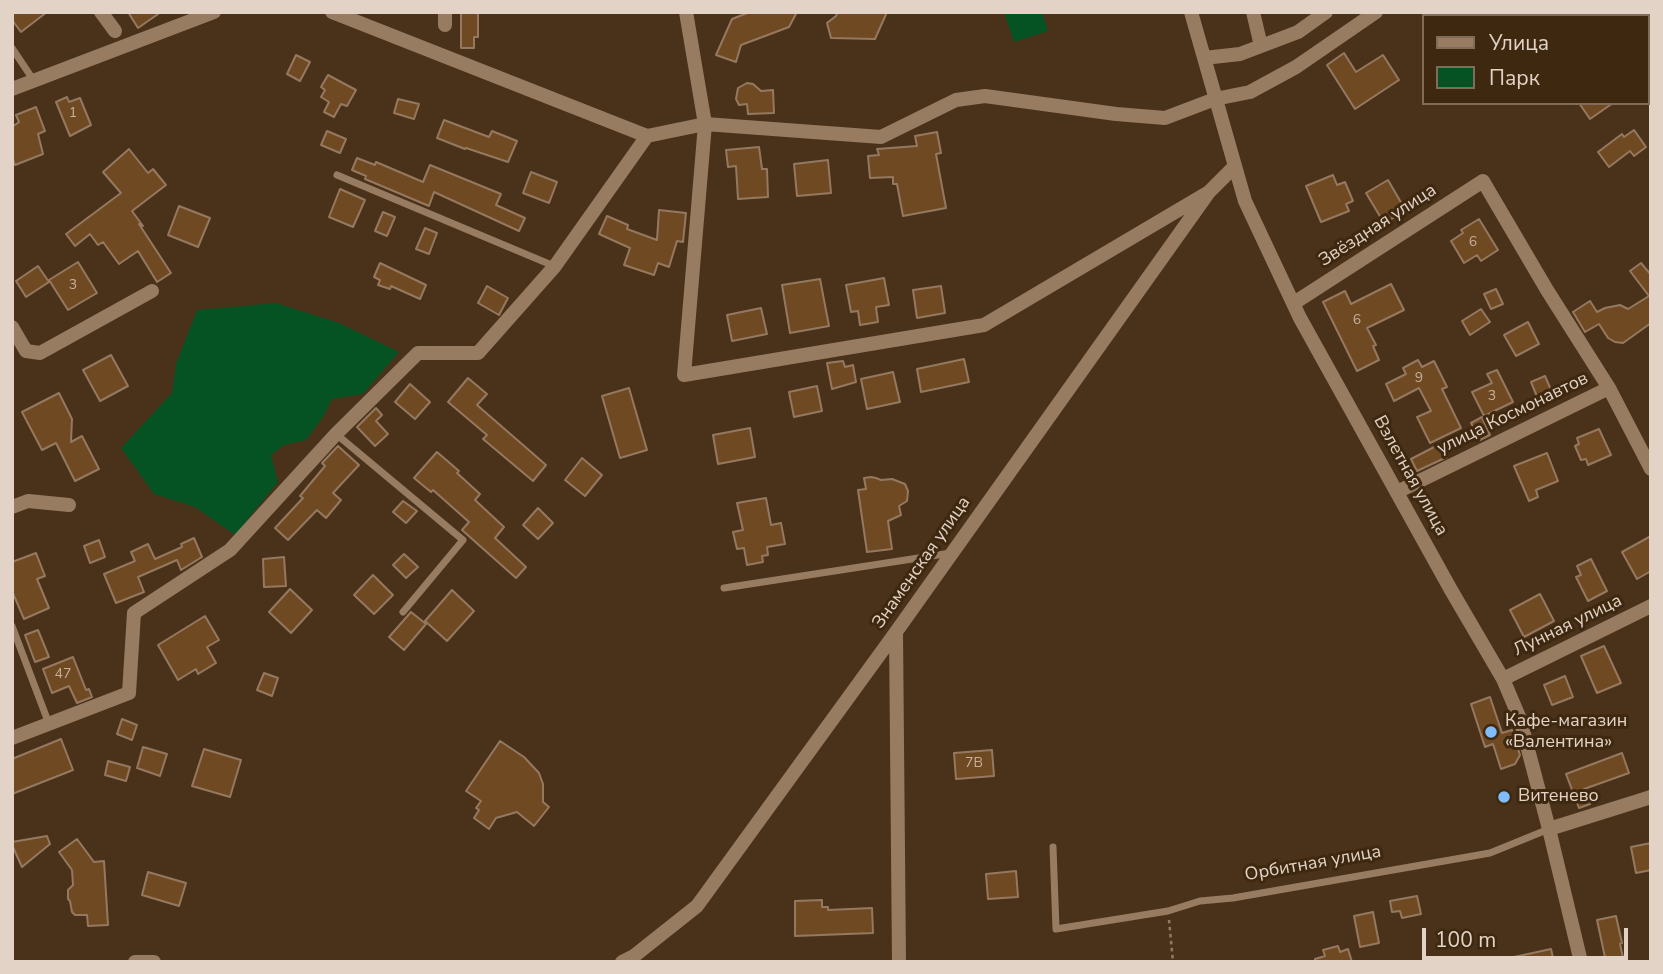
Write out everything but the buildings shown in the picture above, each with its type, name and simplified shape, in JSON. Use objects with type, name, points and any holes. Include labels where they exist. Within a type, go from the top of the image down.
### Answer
[{"type":"street","points":[[101,12],[115,32]]},
{"type":"street","points":[[12,89],[214,12]]},
{"type":"street","points":[[332,12],[647,136],[705,124],[881,137],[956,100],[985,96],[1165,118],[1215,99],[1250,92],[1296,67],[1376,12]]},
{"type":"street","points":[[686,12],[705,124],[684,375],[984,325],[1209,192]]},
{"type":"street","name":"Взлетная улица","points":[[1191,12],[1245,201],[1294,303],[1503,679],[1520,719],[1581,962]]},
{"type":"street","points":[[1253,12],[1261,46]]},
{"type":"street","points":[[1204,58],[1240,54],[1298,32],[1326,12]]},
{"type":"street","points":[[12,738],[129,693],[134,613],[230,550],[336,434],[418,352],[478,353],[555,266],[647,136]]},
{"type":"street","name":"Знаменская улица","points":[[622,962],[634,956],[697,906],[1209,192],[1234,167]]},
{"type":"street","name":"Звёздная улица","points":[[1294,303],[1483,181],[1609,388]]},
{"type":"street","points":[[12,327],[26,351],[40,354],[152,291]]},
{"type":"street","points":[[1609,388],[1651,469]]},
{"type":"street","name":"улица Космонавтов","points":[[1397,492],[1609,388]]},
{"type":"street","points":[[12,507],[28,501],[69,505]]},
{"type":"street","name":"Лунная улица","points":[[1503,679],[1651,606]]},
{"type":"street","points":[[896,632],[899,962]]},
{"type":"street","name":"Орбитная улица","points":[[1549,829],[1651,797]]},
{"type":"street","points":[[135,962],[154,962]]},
{"type":"lane","points":[[12,48],[34,82]]},
{"type":"lane","points":[[337,175],[555,266]]},
{"type":"lane","points":[[336,434],[463,540],[403,612]]},
{"type":"lane","points":[[724,588],[953,552]]},
{"type":"lane","points":[[12,626],[49,724]]},
{"type":"lane","name":"Орбитная улица","points":[[1053,847],[1056,929],[1168,911],[1200,901],[1233,898],[1490,853],[1549,829]]},
{"type":"path","points":[[1168,911],[1173,962]]},
{"type":"green space","points":[[1004,12],[1042,12],[1048,31],[1014,42]]},
{"type":"green space","points":[[276,303],[339,323],[399,352],[363,394],[332,399],[306,440],[284,445],[271,455],[278,482],[235,535],[195,507],[154,494],[121,448],[172,393],[176,364],[197,310]]},
{"type":"place","name":"Кафе-магазин «Валентина»","points":[[1491,732]]},
{"type":"place","name":"Витенево","points":[[1504,797]]}]
